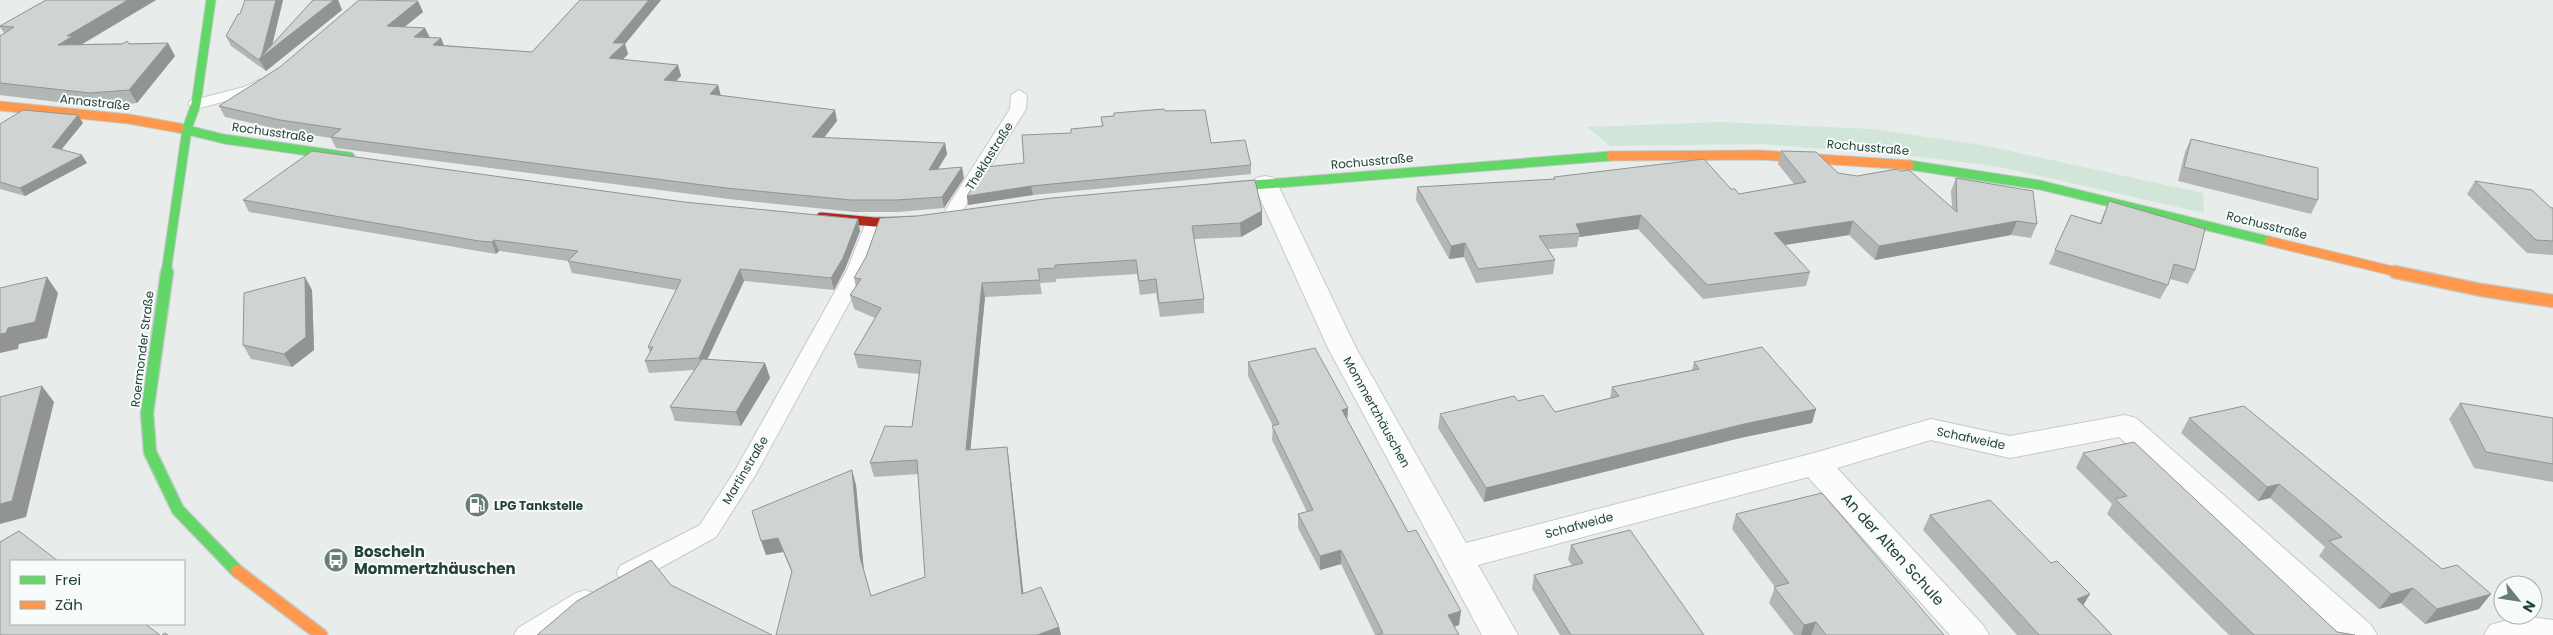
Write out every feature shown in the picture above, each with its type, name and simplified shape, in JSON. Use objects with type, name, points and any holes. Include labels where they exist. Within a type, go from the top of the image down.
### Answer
[{"type":"street","name":"Roermonder Straße","points":[[211,0],[196,104],[187,129],[148,396],[147,413],[150,452],[178,510],[236,571],[321,635]]},
{"type":"street","name":"Annastraße","points":[[0,106],[129,119],[187,129]]},
{"type":"street","name":"Rochusstraße","points":[[187,129],[224,139],[359,158]]},
{"type":"street","name":"Rochusstraße","points":[[1206,189],[1585,157],[1719,153],[1833,158],[1942,168],[2040,185],[2443,282],[2511,296],[2553,301]]},
{"type":"street","name":"Mommertzhäuschen","points":[[1265,183],[1342,348],[1500,635]]},
{"type":"street","points":[[811,216],[875,222],[940,218],[971,212]]},
{"type":"street","name":"Schafweide","points":[[1456,558],[1815,464],[1931,429],[2010,447],[2125,425],[2360,635]]},
{"type":"street","name":"An der Alten Schule","points":[[1815,464],[1971,635]]},
{"type":"street","points":[[2502,635],[2522,630],[2553,634]]},
{"type":"lane","points":[[196,104],[250,90],[271,78]]},
{"type":"lane","name":"Theklastraße","points":[[940,218],[1018,109],[1019,95]]},
{"type":"lane","name":"Martinstraße","points":[[527,635],[603,588],[708,531],[745,474],[857,270],[875,222]]},
{"type":"green space","points":[[1721,122],[1873,129],[1982,145],[2203,193],[2204,213],[2000,167],[1922,157],[1762,144],[1610,146],[1587,127]]},
{"type":"building","points":[[46,0],[128,0],[67,36],[73,36],[58,45],[122,44],[127,41],[129,44],[168,43],[129,90],[90,93],[0,83],[0,36],[14,27],[0,26]]},
{"type":"building","points":[[245,0],[276,0],[260,61],[226,36],[238,14],[240,14]]},
{"type":"building","points":[[313,0],[334,0],[259,59]]},
{"type":"building","points":[[359,0],[418,1],[387,26],[425,28],[414,37],[441,38],[433,45],[532,52],[580,0],[649,0],[613,43],[625,43],[609,58],[678,65],[664,80],[718,85],[710,94],[835,110],[812,137],[945,143],[929,170],[962,167],[942,197],[851,200],[726,188],[331,137],[341,129],[280,120],[219,106],[280,67]]},
{"type":"building","points":[[1164,109],[1165,111],[1205,110],[1211,143],[1245,140],[1251,165],[1031,186],[967,196],[985,167],[1024,163],[1022,135],[1071,133],[1071,129],[1103,126],[1101,117],[1114,116],[1114,113]]},
{"type":"building","points":[[23,110],[78,115],[52,147],[82,155],[20,188],[0,182],[0,124]]},
{"type":"building","points":[[2191,139],[2318,168],[2318,200],[2184,167]]},
{"type":"building","points":[[312,151],[684,202],[858,219],[843,258],[831,278],[740,269],[699,358],[645,361],[653,347],[648,347],[681,280],[568,261],[578,251],[494,240],[492,242],[479,241],[243,200]]},
{"type":"building","points":[[1781,151],[1816,152],[1838,173],[1857,176],[1897,169],[1900,171],[1909,170],[1957,212],[1956,178],[2033,191],[2037,224],[2017,221],[1879,246],[1853,221],[1774,233],[1810,272],[1707,285],[1641,215],[1576,224],[1580,233],[1539,236],[1555,260],[1478,269],[1465,243],[1451,246],[1417,187],[1555,179],[1554,177],[1704,159],[1731,189],[1735,189],[1739,194],[1806,182]]},
{"type":"building","points":[[1255,180],[1262,211],[1240,223],[1192,226],[1204,299],[1159,303],[1156,279],[1139,281],[1136,260],[1055,265],[1055,268],[1038,269],[1040,280],[982,283],[966,450],[1007,447],[1022,594],[1041,587],[1059,627],[1037,635],[776,635],[792,571],[778,538],[761,541],[752,511],[852,470],[860,557],[871,596],[925,577],[917,460],[870,463],[885,426],[912,427],[921,361],[854,354],[881,308],[850,295],[861,279],[854,278],[866,257],[880,218],[917,216],[1052,198]]},
{"type":"building","points":[[2475,181],[2532,190],[2553,208],[2553,241],[2536,240]]},
{"type":"building","points":[[2109,201],[2205,229],[2195,270],[2174,264],[2168,285],[2055,250],[2071,215],[2101,224]]},
{"type":"building","points":[[47,277],[35,322],[8,328],[6,333],[0,334],[0,288]]},
{"type":"building","points":[[305,277],[306,337],[284,354],[243,345],[244,293]]},
{"type":"building","points":[[1762,347],[1816,409],[1744,424],[1486,488],[1440,414],[1514,396],[1518,401],[1543,395],[1555,412],[1619,396],[1612,387],[1699,369],[1694,362]]},
{"type":"building","points":[[1315,348],[1348,408],[1342,410],[1408,532],[1416,530],[1461,611],[1448,615],[1459,635],[1377,635],[1383,633],[1341,550],[1320,556],[1298,514],[1313,510],[1272,426],[1279,424],[1248,362]]},
{"type":"building","points":[[702,359],[765,363],[736,412],[670,407]]},
{"type":"building","points":[[42,386],[12,501],[0,504],[0,397]]},
{"type":"building","points":[[2460,403],[2553,418],[2553,464],[2486,452]]},
{"type":"building","points":[[2244,406],[2442,569],[2457,565],[2491,594],[2437,609],[2413,588],[2391,594],[2329,541],[2342,537],[2279,484],[2267,487],[2189,418]]},
{"type":"building","points":[[2134,442],[2337,632],[2355,635],[2254,635],[2115,499],[2127,496],[2083,453]]},
{"type":"building","points":[[1822,493],[1944,635],[1826,635],[1816,622],[1804,625],[1774,587],[1789,583],[1736,514]]},
{"type":"building","points":[[1990,500],[2051,563],[2057,561],[2090,594],[2077,599],[2112,635],[2039,635],[1930,515]]},
{"type":"building","points":[[1630,530],[1704,635],[1571,635],[1534,575],[1583,563],[1571,545]]},
{"type":"building","points":[[19,531],[57,560],[10,560],[10,625],[146,625],[160,635],[0,635],[0,542]]},
{"type":"building","points":[[651,560],[671,585],[772,635],[537,635],[577,601]]},
{"type":"traffic: fast","points":[[211,0],[196,104],[187,129],[182,161],[147,413],[150,452],[178,510],[237,571]]},
{"type":"traffic: fast","points":[[179,128],[224,139],[350,157]]},
{"type":"traffic: fast","points":[[1218,188],[1611,156]]},
{"type":"traffic: fast","points":[[1909,165],[2040,185],[2269,241]]},
{"type":"traffic: slow","points":[[0,106],[129,119],[179,128]]},
{"type":"traffic: slow","points":[[1611,156],[1760,155],[1909,165]]},
{"type":"traffic: slow","points":[[2269,241],[2446,283],[2553,301]]},
{"type":"traffic: slow","points":[[237,571],[321,635]]},
{"type":"traffic: jam","points":[[821,217],[875,222],[915,221]]},
{"type":"place","name":"LPG Tankstelle","points":[[477,505]]},
{"type":"place","name":"Boscheln Mommertzhäuschen","points":[[336,560]]}]
